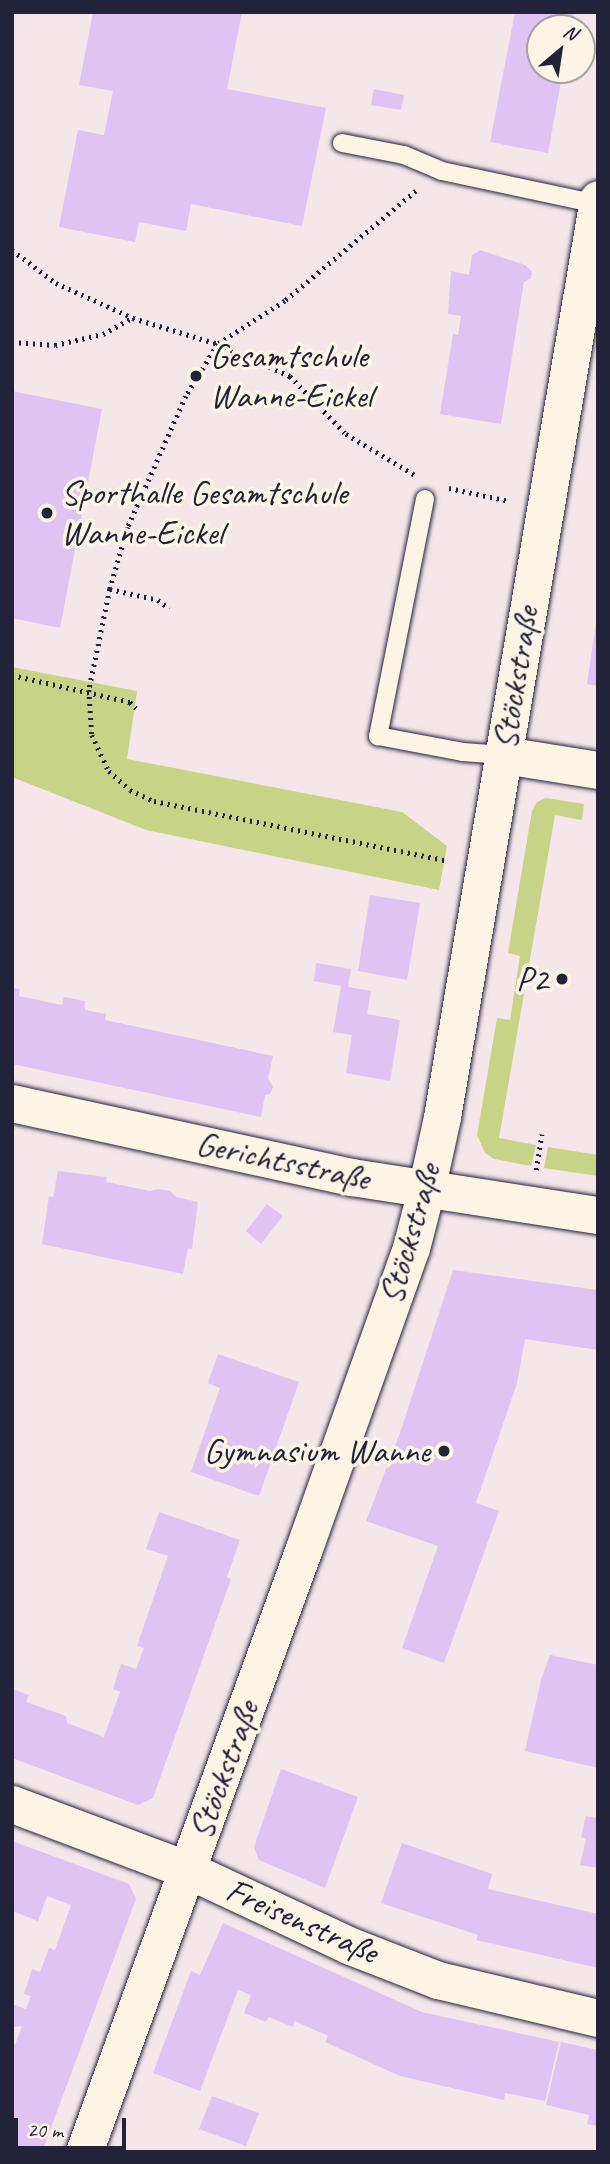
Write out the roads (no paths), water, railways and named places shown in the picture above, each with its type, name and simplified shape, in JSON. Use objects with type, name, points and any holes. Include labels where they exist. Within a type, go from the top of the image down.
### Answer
[{"type":"street","name":"Stöckstraße","points":[[84,2152],[411,1248],[426,1191],[485,869],[544,509],[592,278],[597,202]]},
{"type":"street","points":[[504,755],[598,770]]},
{"type":"street","name":"Gerichtsstraße","points":[[12,1103],[426,1191],[598,1215]]},
{"type":"street","name":"Freisenstraße","points":[[12,1804],[188,1870],[348,1945],[438,1980],[598,2018]]},
{"type":"lane","points":[[342,143],[404,155],[442,171],[597,202]]},
{"type":"lane","points":[[425,499],[378,736],[463,752],[504,755]]},
{"type":"place","name":"Gesamtschule Wanne-Eickel","points":[[196,376]]},
{"type":"place","name":"Sporthalle Gesamtschule Wanne-Eickel","points":[[47,513]]},
{"type":"place","name":"P2","points":[[562,979]]},
{"type":"place","name":"Gymnasium Wanne","points":[[444,1451]]}]
